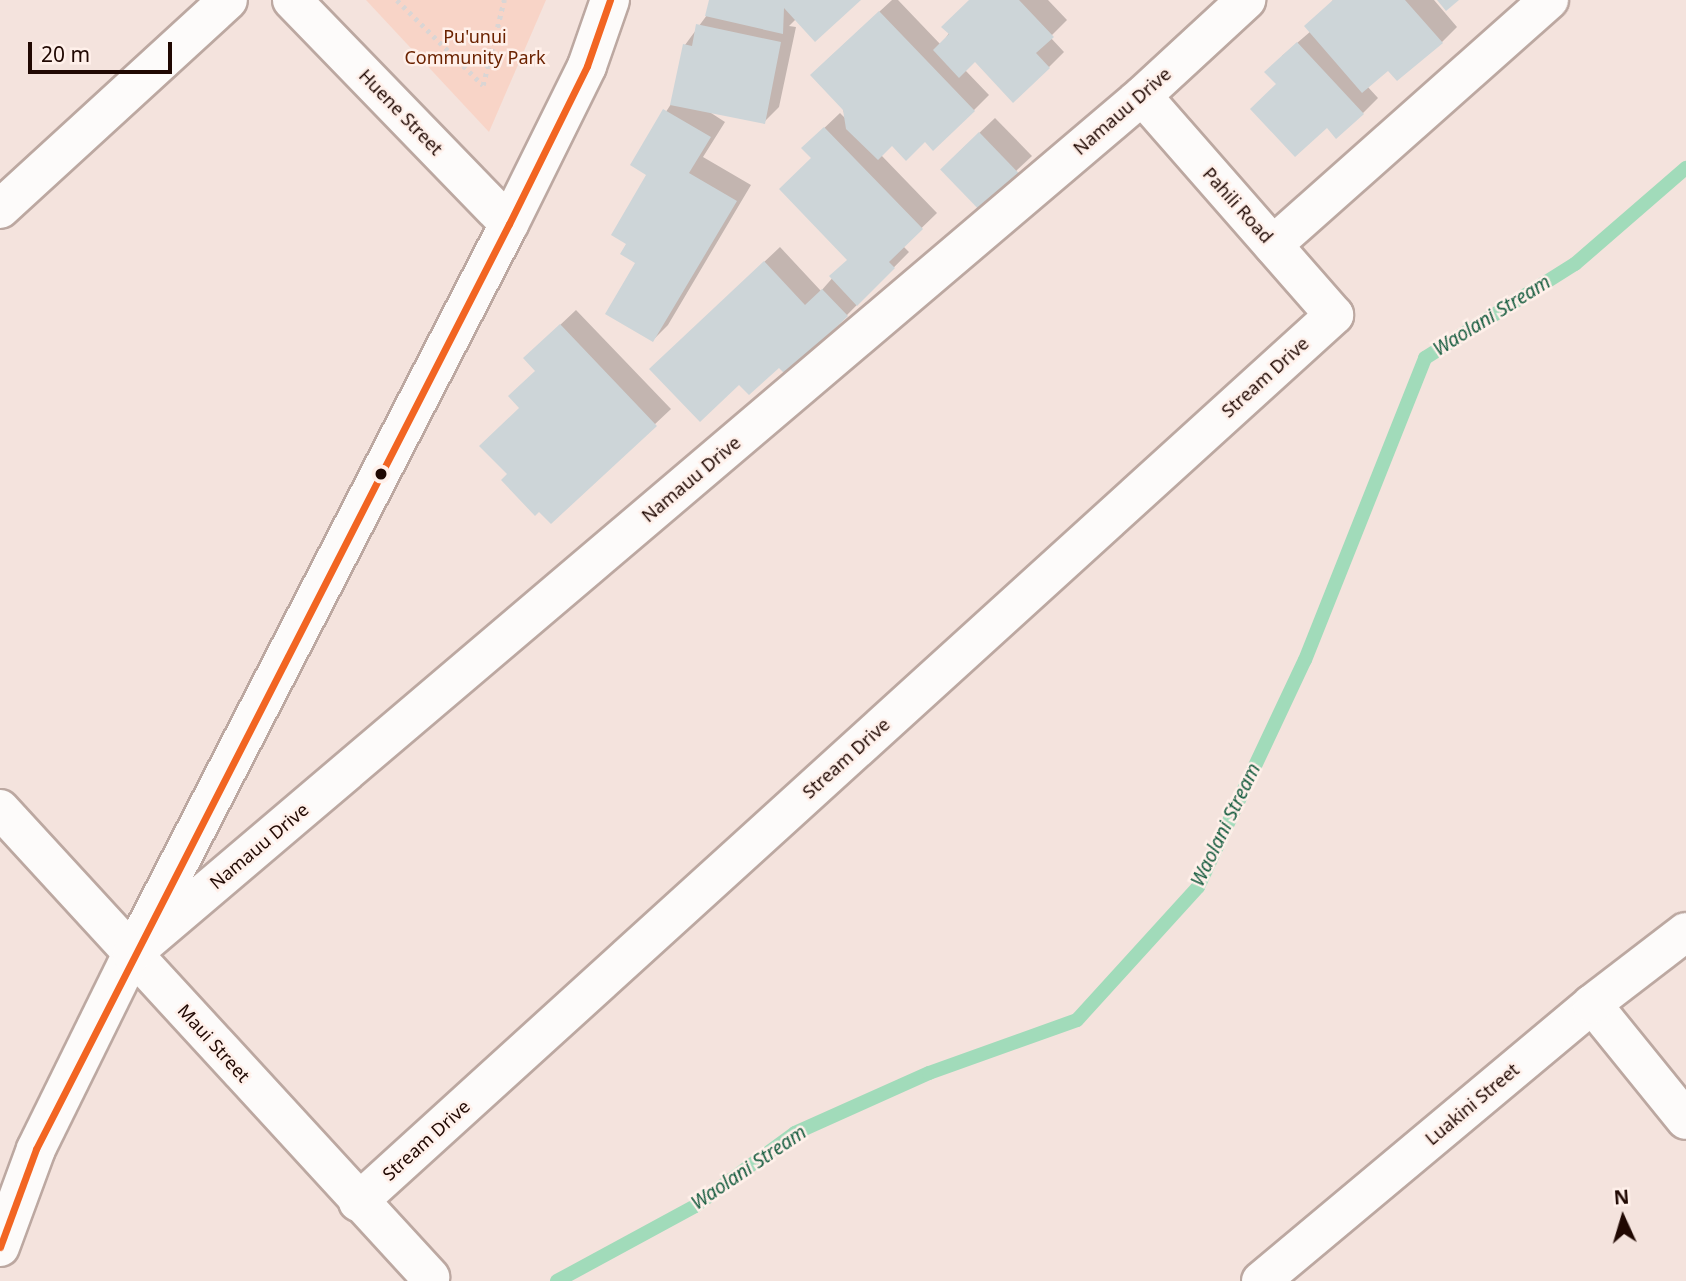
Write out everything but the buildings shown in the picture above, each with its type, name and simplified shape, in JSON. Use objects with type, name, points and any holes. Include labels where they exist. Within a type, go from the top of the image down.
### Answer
[{"type":"street","points":[[0,209],[228,0]]},
{"type":"street","name":"Huene Street","points":[[292,0],[509,224]]},
{"type":"street","points":[[0,1247],[36,1149],[132,954],[509,224],[587,66],[610,0]]},
{"type":"street","name":"Namauu Drive","points":[[132,954],[1142,96],[1246,0]]},
{"type":"street","points":[[1273,245],[1549,0]]},
{"type":"street","name":"Pahili Road","points":[[1142,96],[1334,314]]},
{"type":"street","name":"Stream Drive","points":[[358,1202],[1334,314]]},
{"type":"street","name":"Maui Street","points":[[0,808],[429,1277]]},
{"type":"street","name":"Luakini Street","points":[[1261,1281],[1591,1004],[1686,932]]},
{"type":"street","points":[[1591,1004],[1686,1120]]},
{"type":"path","points":[[397,0],[483,85],[504,0]]},
{"type":"green space","name":"Pu'unui Community Park","points":[[366,0],[546,0],[489,132]]},
{"type":"waterway","name":"Waolani Stream","points":[[557,1281],[695,1206],[795,1133],[929,1073],[1077,1020],[1198,887],[1305,660],[1425,358],[1575,264],[1686,168]]},
{"type":"transit line","points":[[0,1247],[36,1149],[509,224],[587,66],[610,0]]}]
